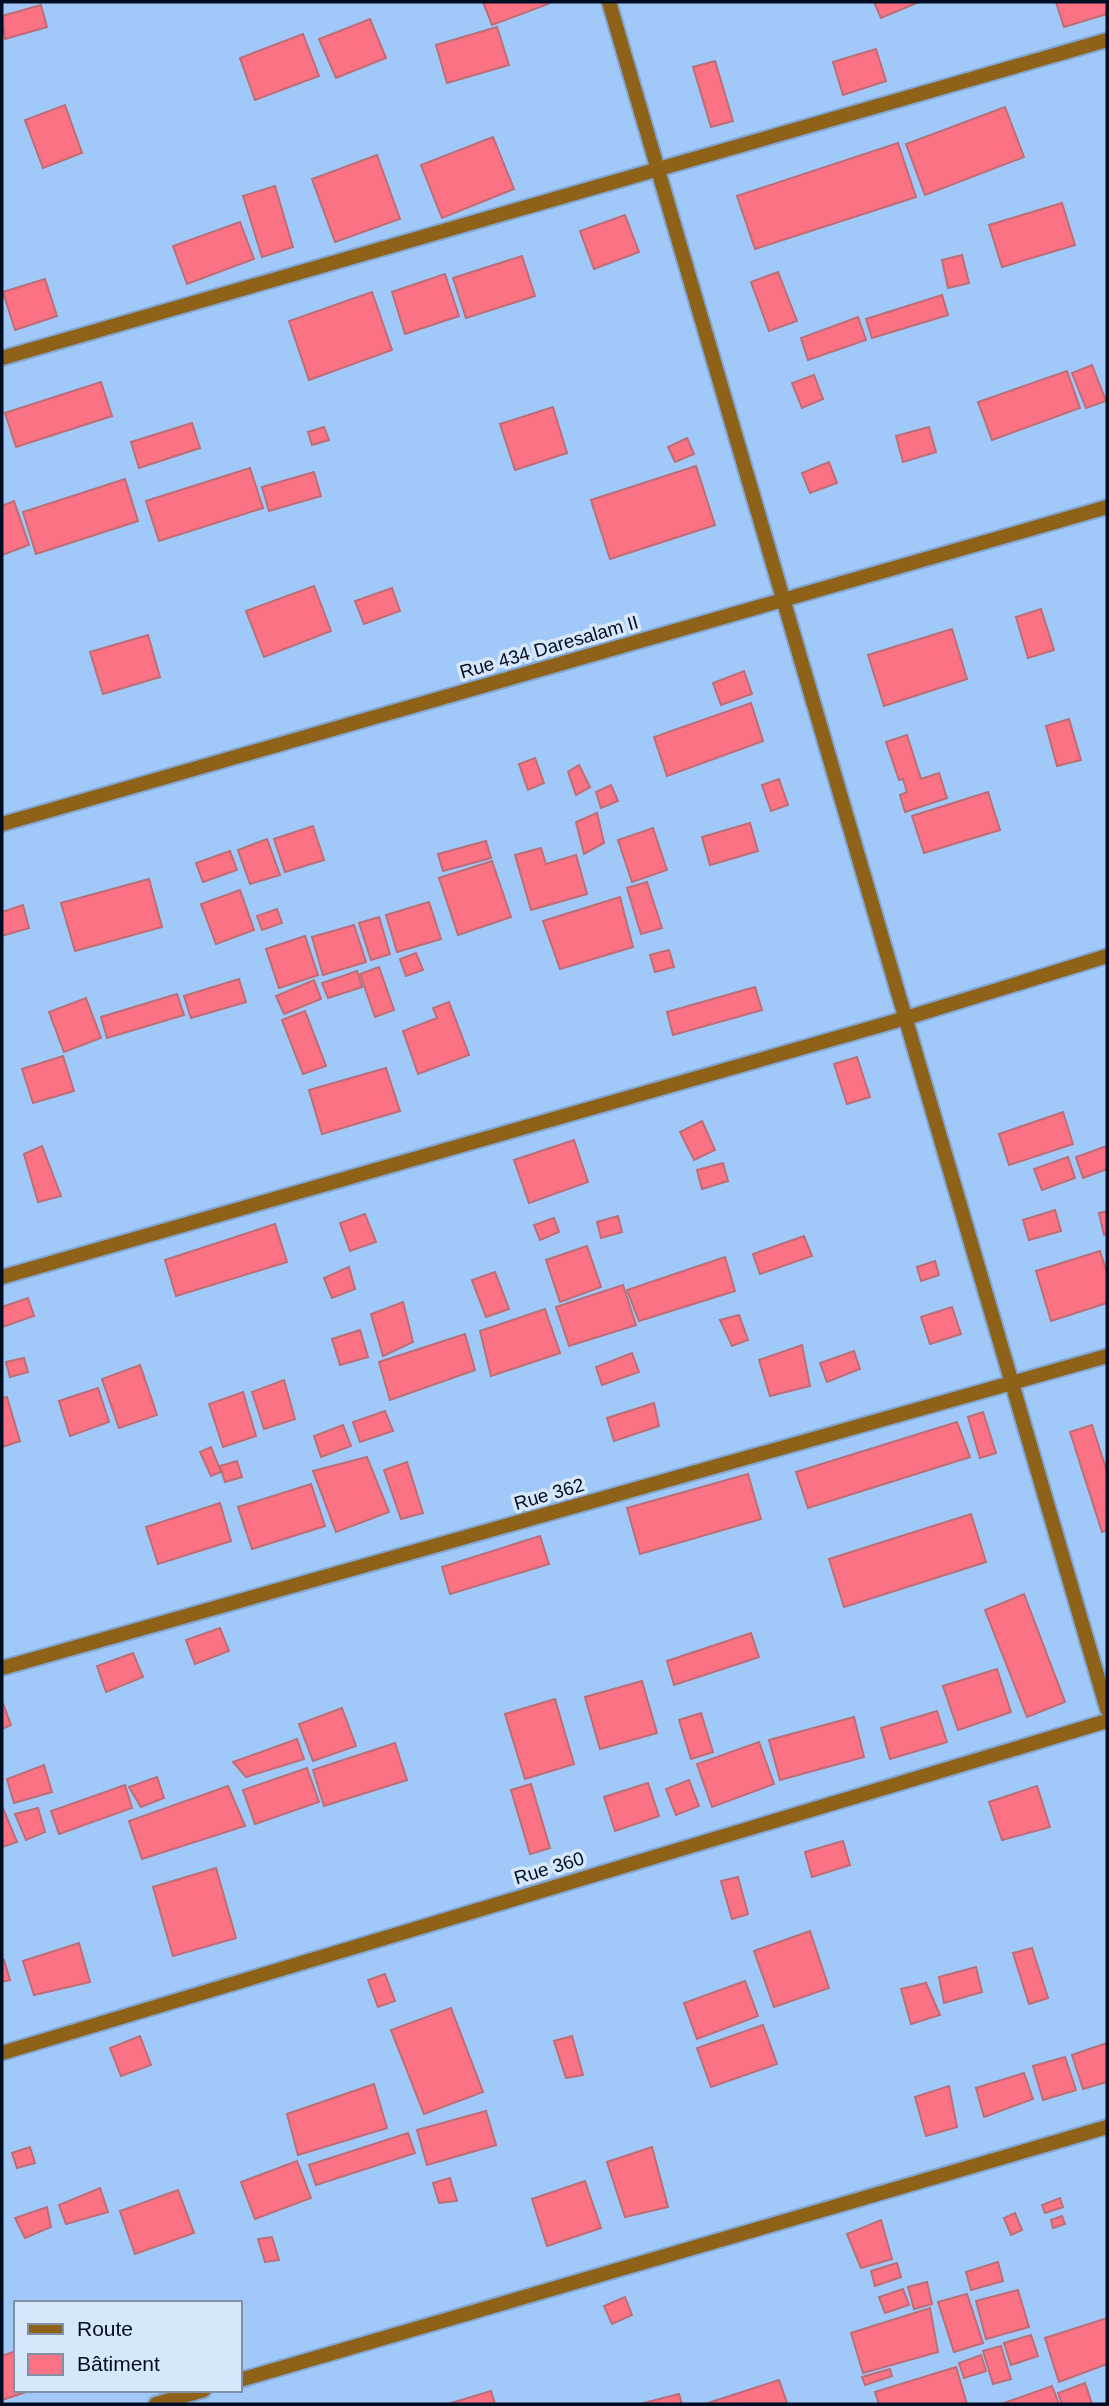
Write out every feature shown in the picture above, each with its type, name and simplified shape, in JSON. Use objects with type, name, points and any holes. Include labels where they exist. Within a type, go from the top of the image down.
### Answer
[{"type":"street","points":[[610,2],[1107,1709]]},
{"type":"street","points":[[2,358],[1107,40]]},
{"type":"street","name":"Rue 434 Daresalam II","points":[[2,824],[1107,507]]},
{"type":"street","points":[[2,1278],[906,1017],[1107,956]]},
{"type":"street","name":"Rue 362","points":[[2,1668],[1107,1356]]},
{"type":"street","name":"Rue 360","points":[[2,2053],[1107,1721]]},
{"type":"street","points":[[242,2379],[1107,2127]]},
{"type":"street","points":[[156,2404],[197,2392]]},
{"type":"building","points":[[483,2],[547,2],[548,4],[492,25]]},
{"type":"building","points":[[874,2],[919,2],[881,18]]},
{"type":"building","points":[[1056,2],[1107,2],[1107,14],[1064,27]]},
{"type":"building","points":[[41,5],[47,27],[5,39],[2,16]]},
{"type":"building","points":[[370,19],[386,58],[336,78],[319,39]]},
{"type":"building","points":[[497,27],[509,65],[447,83],[436,45]]},
{"type":"building","points":[[303,34],[319,76],[255,100],[240,58]]},
{"type":"building","points":[[876,49],[886,81],[843,95],[833,62]]},
{"type":"building","points":[[715,61],[733,121],[711,127],[693,67]]},
{"type":"building","points":[[65,105],[82,153],[43,168],[25,120]]},
{"type":"building","points":[[1005,107],[1024,157],[925,195],[906,144]]},
{"type":"building","points":[[493,137],[514,189],[442,218],[421,165]]},
{"type":"building","points":[[898,143],[916,197],[755,249],[737,196]]},
{"type":"building","points":[[377,155],[400,219],[335,242],[312,179]]},
{"type":"building","points":[[275,186],[293,247],[262,257],[243,196]]},
{"type":"building","points":[[1062,203],[1075,245],[1002,267],[989,225]]},
{"type":"building","points":[[625,215],[639,252],[594,269],[580,231]]},
{"type":"building","points":[[240,222],[254,259],[187,284],[173,246]]},
{"type":"building","points":[[962,255],[969,283],[948,288],[942,260]]},
{"type":"building","points":[[522,256],[535,296],[466,318],[453,278]]},
{"type":"building","points":[[778,272],[797,321],[769,331],[751,282]]},
{"type":"building","points":[[445,274],[459,316],[405,334],[392,292]]},
{"type":"building","points":[[45,279],[57,316],[15,330],[3,292]]},
{"type":"building","points":[[372,292],[392,350],[309,380],[289,321]]},
{"type":"building","points":[[942,295],[948,315],[872,338],[866,319]]},
{"type":"building","points":[[858,317],[866,340],[808,360],[801,338]]},
{"type":"building","points":[[1092,365],[1106,401],[1086,408],[1072,373]]},
{"type":"building","points":[[1067,371],[1080,408],[992,440],[978,402]]},
{"type":"building","points":[[814,375],[823,399],[802,408],[792,383]]},
{"type":"building","points":[[101,382],[112,416],[16,447],[5,413]]},
{"type":"building","points":[[553,407],[567,453],[515,470],[500,424]]},
{"type":"building","points":[[192,423],[200,448],[139,468],[131,442]]},
{"type":"building","points":[[324,427],[329,440],[312,445],[308,432]]},
{"type":"building","points":[[929,427],[936,452],[903,462],[896,436]]},
{"type":"building","points":[[687,438],[694,454],[675,462],[668,447]]},
{"type":"building","points":[[829,462],[837,483],[810,493],[802,473]]},
{"type":"building","points":[[696,466],[715,525],[610,559],[591,500]]},
{"type":"building","points":[[250,468],[263,508],[159,541],[146,501]]},
{"type":"building","points":[[314,472],[321,496],[269,511],[262,487]]},
{"type":"building","points":[[125,479],[138,521],[36,554],[23,512]]},
{"type":"building","points":[[14,501],[29,545],[2,555],[2,506]]},
{"type":"building","points":[[314,586],[331,631],[264,657],[246,611]]},
{"type":"building","points":[[392,588],[400,611],[364,624],[355,601]]},
{"type":"building","points":[[1041,609],[1054,650],[1028,658],[1016,617]]},
{"type":"building","points":[[952,629],[967,679],[884,706],[868,655]]},
{"type":"building","points":[[148,635],[160,677],[103,694],[90,652]]},
{"type":"building","points":[[744,671],[752,694],[721,705],[713,683]]},
{"type":"building","points":[[751,703],[763,741],[667,776],[654,737]]},
{"type":"building","points":[[1069,719],[1081,760],[1057,766],[1046,726]]},
{"type":"building","points":[[907,735],[921,779],[939,773],[947,798],[905,812],[900,795],[907,792],[903,779],[899,780],[886,742]]},
{"type":"building","points":[[535,758],[544,783],[528,790],[519,764]]},
{"type":"building","points":[[579,765],[590,787],[576,795],[568,772]]},
{"type":"building","points":[[779,779],[788,805],[771,811],[762,785]]},
{"type":"building","points":[[611,785],[618,801],[601,808],[596,792]]},
{"type":"building","points":[[988,792],[1000,830],[924,853],[912,816]]},
{"type":"building","points":[[597,813],[604,843],[584,854],[576,822]]},
{"type":"building","points":[[750,823],[758,851],[710,865],[702,837]]},
{"type":"building","points":[[313,826],[324,860],[285,872],[274,839]]},
{"type":"building","points":[[653,828],[667,870],[632,882],[618,840]]},
{"type":"building","points":[[267,839],[280,875],[250,884],[238,850]]},
{"type":"building","points":[[486,841],[491,858],[443,871],[438,854]]},
{"type":"building","points":[[541,848],[546,864],[576,855],[587,894],[531,910],[515,855]]},
{"type":"building","points":[[230,851],[237,870],[203,882],[196,863]]},
{"type":"building","points":[[492,861],[511,917],[458,935],[439,878]]},
{"type":"building","points":[[149,879],[162,927],[75,951],[61,903]]},
{"type":"building","points":[[647,882],[662,928],[641,934],[627,888]]},
{"type":"building","points":[[240,890],[254,930],[216,944],[201,904]]},
{"type":"building","points":[[620,897],[633,947],[560,969],[543,921]]},
{"type":"building","points":[[429,902],[441,939],[397,952],[386,915]]},
{"type":"building","points":[[23,905],[29,928],[2,936],[2,912]]},
{"type":"building","points":[[277,909],[282,923],[262,930],[257,916]]},
{"type":"building","points":[[379,917],[390,954],[371,960],[359,923]]},
{"type":"building","points":[[354,925],[366,962],[323,975],[312,937]]},
{"type":"building","points":[[305,936],[318,975],[279,988],[266,949]]},
{"type":"building","points":[[669,950],[674,967],[655,972],[650,955]]},
{"type":"building","points":[[416,953],[423,970],[406,976],[400,959]]},
{"type":"building","points":[[379,967],[394,1010],[375,1017],[360,974]]},
{"type":"building","points":[[357,971],[362,987],[328,998],[322,983]]},
{"type":"building","points":[[239,979],[246,1002],[191,1018],[184,996]]},
{"type":"building","points":[[314,980],[321,999],[284,1014],[276,996]]},
{"type":"building","points":[[755,987],[762,1010],[673,1035],[667,1012]]},
{"type":"building","points":[[177,994],[184,1015],[107,1038],[101,1017]]},
{"type":"building","points":[[86,998],[101,1038],[64,1052],[49,1012]]},
{"type":"building","points":[[449,1002],[469,1055],[418,1074],[403,1031],[437,1018],[433,1008]]},
{"type":"building","points":[[305,1011],[326,1066],[303,1074],[282,1020]]},
{"type":"building","points":[[63,1056],[74,1091],[33,1103],[22,1069]]},
{"type":"building","points":[[857,1057],[870,1097],[847,1104],[834,1064]]},
{"type":"building","points":[[386,1068],[400,1111],[322,1134],[309,1090]]},
{"type":"building","points":[[1063,1112],[1073,1144],[1009,1165],[999,1134]]},
{"type":"building","points":[[702,1121],[715,1150],[694,1160],[680,1132]]},
{"type":"building","points":[[574,1140],[588,1182],[529,1203],[514,1160]]},
{"type":"building","points":[[42,1146],[61,1196],[38,1202],[24,1154]]},
{"type":"building","points":[[1107,1146],[1107,1169],[1083,1178],[1076,1157]]},
{"type":"building","points":[[1068,1157],[1075,1178],[1042,1190],[1034,1169]]},
{"type":"building","points":[[723,1163],[728,1181],[702,1189],[697,1170]]},
{"type":"building","points":[[1055,1210],[1061,1231],[1029,1240],[1023,1220]]},
{"type":"building","points":[[1107,1211],[1107,1234],[1104,1235],[1099,1213]]},
{"type":"building","points":[[365,1214],[376,1242],[350,1251],[340,1223]]},
{"type":"building","points":[[618,1216],[622,1232],[601,1238],[597,1222]]},
{"type":"building","points":[[554,1218],[559,1232],[540,1240],[534,1225]]},
{"type":"building","points":[[275,1224],[287,1262],[176,1296],[165,1260]]},
{"type":"building","points":[[804,1236],[812,1256],[760,1274],[753,1254]]},
{"type":"building","points":[[587,1246],[601,1287],[560,1302],[546,1260]]},
{"type":"building","points":[[1100,1251],[1107,1273],[1107,1303],[1051,1321],[1036,1271]]},
{"type":"building","points":[[725,1257],[735,1291],[639,1321],[627,1290]]},
{"type":"building","points":[[935,1261],[939,1275],[921,1281],[917,1267]]},
{"type":"building","points":[[349,1267],[355,1289],[332,1298],[324,1278]]},
{"type":"building","points":[[495,1272],[509,1309],[486,1317],[472,1280]]},
{"type":"building","points":[[623,1285],[636,1325],[569,1346],[556,1307]]},
{"type":"building","points":[[28,1298],[34,1316],[2,1327],[2,1307]]},
{"type":"building","points":[[403,1302],[413,1342],[383,1356],[371,1314]]},
{"type":"building","points":[[952,1307],[961,1334],[930,1344],[921,1317]]},
{"type":"building","points":[[545,1309],[560,1353],[491,1376],[480,1331]]},
{"type":"building","points":[[739,1315],[748,1340],[732,1346],[720,1320]]},
{"type":"building","points":[[360,1330],[368,1357],[340,1365],[332,1339]]},
{"type":"building","points":[[465,1334],[475,1370],[390,1400],[379,1362]]},
{"type":"building","points":[[802,1345],[810,1386],[770,1396],[759,1360]]},
{"type":"building","points":[[854,1351],[860,1369],[827,1382],[820,1363]]},
{"type":"building","points":[[632,1353],[639,1372],[602,1385],[596,1367]]},
{"type":"building","points":[[24,1358],[28,1372],[10,1377],[6,1362]]},
{"type":"building","points":[[140,1365],[157,1415],[119,1428],[102,1379]]},
{"type":"building","points":[[284,1380],[295,1419],[264,1429],[252,1392]]},
{"type":"building","points":[[98,1388],[109,1422],[70,1436],[59,1401]]},
{"type":"building","points":[[243,1392],[256,1436],[223,1447],[209,1404]]},
{"type":"building","points":[[7,1397],[20,1441],[2,1447],[2,1398]]},
{"type":"building","points":[[654,1403],[659,1426],[614,1441],[607,1418]]},
{"type":"building","points":[[385,1411],[393,1431],[360,1442],[353,1422]]},
{"type":"building","points":[[983,1412],[996,1453],[980,1458],[968,1417]]},
{"type":"building","points":[[957,1422],[970,1457],[808,1508],[796,1472]]},
{"type":"building","points":[[343,1425],[351,1446],[321,1457],[314,1436]]},
{"type":"building","points":[[1092,1425],[1107,1472],[1107,1530],[1102,1532],[1070,1432]]},
{"type":"building","points":[[211,1447],[221,1472],[211,1476],[200,1452]]},
{"type":"building","points":[[367,1457],[389,1512],[336,1532],[313,1471]]},
{"type":"building","points":[[237,1461],[242,1477],[225,1482],[220,1466]]},
{"type":"building","points":[[407,1462],[423,1513],[401,1519],[384,1470]]},
{"type":"building","points":[[748,1474],[761,1519],[640,1554],[627,1508]]},
{"type":"building","points":[[311,1484],[325,1526],[252,1549],[238,1507]]},
{"type":"building","points":[[220,1503],[231,1541],[158,1564],[146,1527]]},
{"type":"building","points":[[971,1514],[986,1562],[844,1607],[829,1559]]},
{"type":"building","points":[[540,1536],[549,1564],[450,1594],[442,1567]]},
{"type":"building","points":[[1024,1594],[1065,1702],[1027,1717],[985,1610]]},
{"type":"building","points":[[220,1628],[229,1651],[195,1664],[186,1640]]},
{"type":"building","points":[[751,1633],[759,1657],[674,1685],[667,1661]]},
{"type":"building","points":[[133,1653],[143,1677],[106,1692],[97,1666]]},
{"type":"building","points":[[997,1669],[1011,1712],[958,1730],[943,1686]]},
{"type":"building","points":[[642,1681],[657,1733],[600,1749],[585,1697]]},
{"type":"building","points":[[555,1699],[574,1764],[525,1779],[505,1714]]},
{"type":"building","points":[[2,1701],[11,1725],[2,1729]]},
{"type":"building","points":[[342,1708],[356,1746],[313,1761],[299,1724]]},
{"type":"building","points":[[937,1711],[947,1742],[890,1759],[881,1728]]},
{"type":"building","points":[[701,1713],[713,1752],[691,1759],[679,1720]]},
{"type":"building","points":[[854,1717],[864,1757],[780,1780],[769,1740]]},
{"type":"building","points":[[297,1739],[304,1759],[246,1777],[233,1762]]},
{"type":"building","points":[[759,1742],[774,1784],[712,1807],[697,1764]]},
{"type":"building","points":[[395,1743],[407,1780],[324,1806],[313,1770]]},
{"type":"building","points":[[44,1765],[52,1792],[14,1803],[7,1779]]},
{"type":"building","points":[[307,1768],[319,1802],[255,1824],[243,1790]]},
{"type":"building","points":[[157,1777],[164,1798],[141,1807],[129,1787]]},
{"type":"building","points":[[689,1780],[699,1806],[676,1815],[666,1789]]},
{"type":"building","points":[[648,1783],[659,1816],[615,1831],[604,1797]]},
{"type":"building","points":[[531,1784],[550,1848],[530,1854],[511,1790]]},
{"type":"building","points":[[125,1785],[132,1808],[59,1834],[51,1811]]},
{"type":"building","points":[[228,1786],[245,1826],[142,1859],[129,1821]]},
{"type":"building","points":[[1037,1786],[1050,1827],[1002,1840],[989,1802]]},
{"type":"building","points":[[2,1806],[17,1842],[2,1847]]},
{"type":"building","points":[[38,1808],[45,1832],[26,1840],[15,1814]]},
{"type":"building","points":[[843,1841],[850,1865],[812,1877],[805,1852]]},
{"type":"building","points":[[216,1868],[236,1938],[173,1956],[153,1887]]},
{"type":"building","points":[[738,1877],[748,1914],[732,1919],[721,1881]]},
{"type":"building","points":[[810,1931],[829,1988],[774,2007],[754,1951]]},
{"type":"building","points":[[79,1943],[90,1982],[34,1995],[23,1961]]},
{"type":"building","points":[[1032,1948],[1048,1998],[1029,2004],[1013,1953]]},
{"type":"building","points":[[4,1960],[10,1980],[2,1982],[2,1961]]},
{"type":"building","points":[[976,1967],[982,1992],[944,2003],[939,1977]]},
{"type":"building","points":[[385,1974],[395,2001],[378,2007],[368,1980]]},
{"type":"building","points":[[745,1981],[758,2016],[697,2039],[684,2003]]},
{"type":"building","points":[[926,1983],[940,2015],[911,2024],[901,1989]]},
{"type":"building","points":[[451,2008],[483,2092],[424,2114],[391,2030]]},
{"type":"building","points":[[763,2025],[777,2064],[711,2087],[697,2048]]},
{"type":"building","points":[[140,2036],[151,2065],[121,2076],[110,2048]]},
{"type":"building","points":[[572,2036],[583,2075],[566,2078],[554,2041]]},
{"type":"building","points":[[1107,2043],[1107,2082],[1083,2089],[1072,2055]]},
{"type":"building","points":[[1065,2057],[1076,2090],[1043,2100],[1033,2066]]},
{"type":"building","points":[[1024,2073],[1033,2099],[984,2117],[976,2088]]},
{"type":"building","points":[[374,2084],[387,2128],[298,2155],[287,2114]]},
{"type":"building","points":[[949,2086],[957,2127],[926,2136],[915,2097]]},
{"type":"building","points":[[486,2111],[496,2145],[427,2165],[417,2130]]},
{"type":"building","points":[[408,2133],[415,2153],[316,2185],[309,2165]]},
{"type":"building","points":[[30,2147],[35,2163],[17,2168],[12,2153]]},
{"type":"building","points":[[652,2147],[668,2207],[625,2217],[607,2162]]},
{"type":"building","points":[[297,2161],[311,2198],[255,2219],[241,2182]]},
{"type":"building","points":[[450,2178],[457,2201],[439,2203],[433,2183]]},
{"type":"building","points":[[585,2181],[601,2228],[547,2246],[532,2199]]},
{"type":"building","points":[[100,2188],[108,2212],[66,2224],[59,2205]]},
{"type":"building","points":[[178,2190],[194,2233],[135,2254],[120,2211]]},
{"type":"building","points":[[1060,2198],[1063,2207],[1045,2213],[1042,2205]]},
{"type":"building","points":[[47,2207],[51,2227],[25,2238],[15,2218]]},
{"type":"building","points":[[1015,2213],[1022,2230],[1011,2235],[1004,2218]]},
{"type":"building","points":[[1062,2216],[1065,2224],[1053,2228],[1051,2220]]},
{"type":"building","points":[[881,2220],[892,2259],[861,2268],[847,2234]]},
{"type":"building","points":[[272,2237],[279,2260],[265,2262],[258,2239]]},
{"type":"building","points":[[998,2262],[1003,2281],[971,2290],[966,2272]]},
{"type":"building","points":[[897,2263],[901,2277],[875,2286],[871,2271]]},
{"type":"building","points":[[927,2282],[932,2304],[914,2309],[908,2287]]},
{"type":"building","points":[[903,2289],[909,2305],[885,2313],[879,2297]]},
{"type":"building","points":[[1018,2290],[1029,2327],[986,2339],[976,2301]]},
{"type":"building","points":[[967,2294],[983,2343],[954,2352],[938,2302]]},
{"type":"building","points":[[625,2297],[632,2315],[612,2324],[604,2306]]},
{"type":"building","points":[[930,2308],[938,2352],[863,2373],[851,2333]]},
{"type":"building","points":[[1107,2318],[1107,2364],[1059,2382],[1045,2338]]},
{"type":"building","points":[[1031,2335],[1038,2356],[1011,2365],[1004,2343]]},
{"type":"building","points":[[1001,2346],[1011,2379],[993,2384],[983,2351]]},
{"type":"building","points":[[14,2352],[14,2392],[26,2392],[2,2400],[2,2356]]},
{"type":"building","points":[[981,2355],[986,2371],[964,2378],[959,2363]]},
{"type":"building","points":[[956,2367],[967,2404],[879,2404],[875,2392]]},
{"type":"building","points":[[890,2369],[892,2376],[865,2385],[862,2377]]},
{"type":"building","points":[[779,2380],[787,2403],[705,2404]]},
{"type":"building","points":[[1085,2383],[1092,2404],[1062,2404],[1058,2393]]},
{"type":"building","points":[[1052,2386],[1059,2404],[1001,2404]]},
{"type":"building","points":[[491,2391],[495,2404],[448,2404]]},
{"type":"building","points":[[679,2394],[682,2404],[640,2404]]}]
